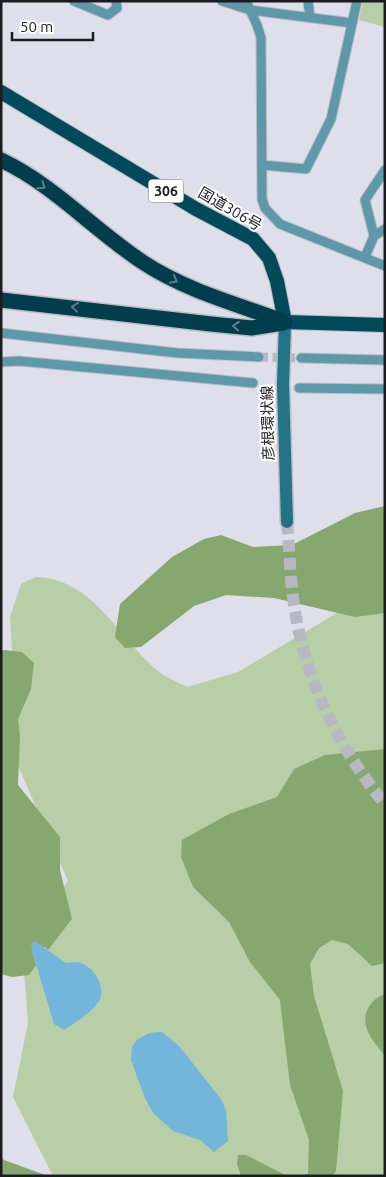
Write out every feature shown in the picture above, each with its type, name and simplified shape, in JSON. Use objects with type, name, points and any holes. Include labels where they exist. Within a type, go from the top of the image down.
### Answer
[{"type":"highway","name":"国道306号","points":[[1,92],[196,209],[253,239],[269,258],[277,281],[285,322]]},
{"type":"highway","points":[[1,160],[14,166],[58,197],[144,262],[179,283],[285,322]]},
{"type":"highway","points":[[1,300],[252,328],[285,322],[385,325]]},
{"type":"main road","name":"彦根環状線","points":[[285,322],[283,384],[287,522]]},
{"type":"street","points":[[74,1],[108,15],[117,8],[116,1]]},
{"type":"street","points":[[222,1],[352,23]]},
{"type":"street","points":[[308,1],[310,17]]},
{"type":"street","points":[[262,165],[306,170],[331,119],[357,1]]},
{"type":"street","points":[[248,5],[261,38],[262,199],[265,208],[276,220],[385,266]]},
{"type":"street","points":[[374,236],[365,200],[385,170]]},
{"type":"street","points":[[365,257],[374,236],[385,229]]},
{"type":"street","points":[[1,333],[177,353],[259,357]]},
{"type":"street","points":[[301,358],[385,360]]},
{"type":"street","points":[[1,362],[19,361],[253,384]]},
{"type":"street","points":[[300,388],[385,389]]},
{"type":"green space","points":[[363,1],[385,1],[385,27],[359,20]]},
{"type":"green space","points":[[385,506],[385,613],[355,617],[274,598],[226,595],[194,606],[141,647],[125,648],[115,637],[120,604],[172,557],[204,539],[221,535],[253,547],[292,545],[355,513]]},
{"type":"green space","points":[[36,577],[56,580],[74,588],[103,612],[157,670],[187,687],[238,672],[347,607],[385,611],[385,1176],[53,1176],[13,1097],[28,1023],[22,944],[68,881],[10,747],[15,698],[10,617],[21,584]]},
{"type":"green space","points":[[1,651],[22,652],[34,663],[31,689],[18,719],[20,736],[18,785],[60,837],[60,870],[72,919],[48,950],[45,947],[32,951],[36,965],[29,975],[12,977],[1,974]]},
{"type":"green space","points":[[385,749],[385,963],[372,966],[348,944],[332,940],[319,948],[310,964],[314,996],[343,1091],[336,1171],[332,1176],[298,1176],[308,1174],[309,1140],[290,1085],[280,1000],[250,962],[229,922],[193,887],[181,857],[182,840],[229,814],[277,797],[294,769],[325,755]]},
{"type":"green space","points":[[385,994],[385,1056],[368,1032],[365,1017],[368,1007],[375,999]]},
{"type":"green space","points":[[238,1155],[246,1155],[287,1176],[241,1176],[237,1164]]},
{"type":"green space","points":[[1,1158],[4,1160],[48,1176],[1,1176]]},
{"type":"water","points":[[36,942],[66,963],[78,962],[88,967],[93,971],[101,988],[100,999],[93,1008],[64,1030],[54,1024],[32,951],[31,943]]},
{"type":"water","points":[[162,1032],[179,1046],[221,1099],[226,1110],[228,1141],[214,1152],[200,1140],[173,1131],[153,1113],[145,1098],[131,1060],[132,1047],[137,1040],[149,1033]]},
{"type":"tunnel","points":[[259,357],[301,358]]},
{"type":"tunnel","points":[[287,522],[294,605],[309,668],[328,716],[340,739],[354,762],[385,804]]}]
